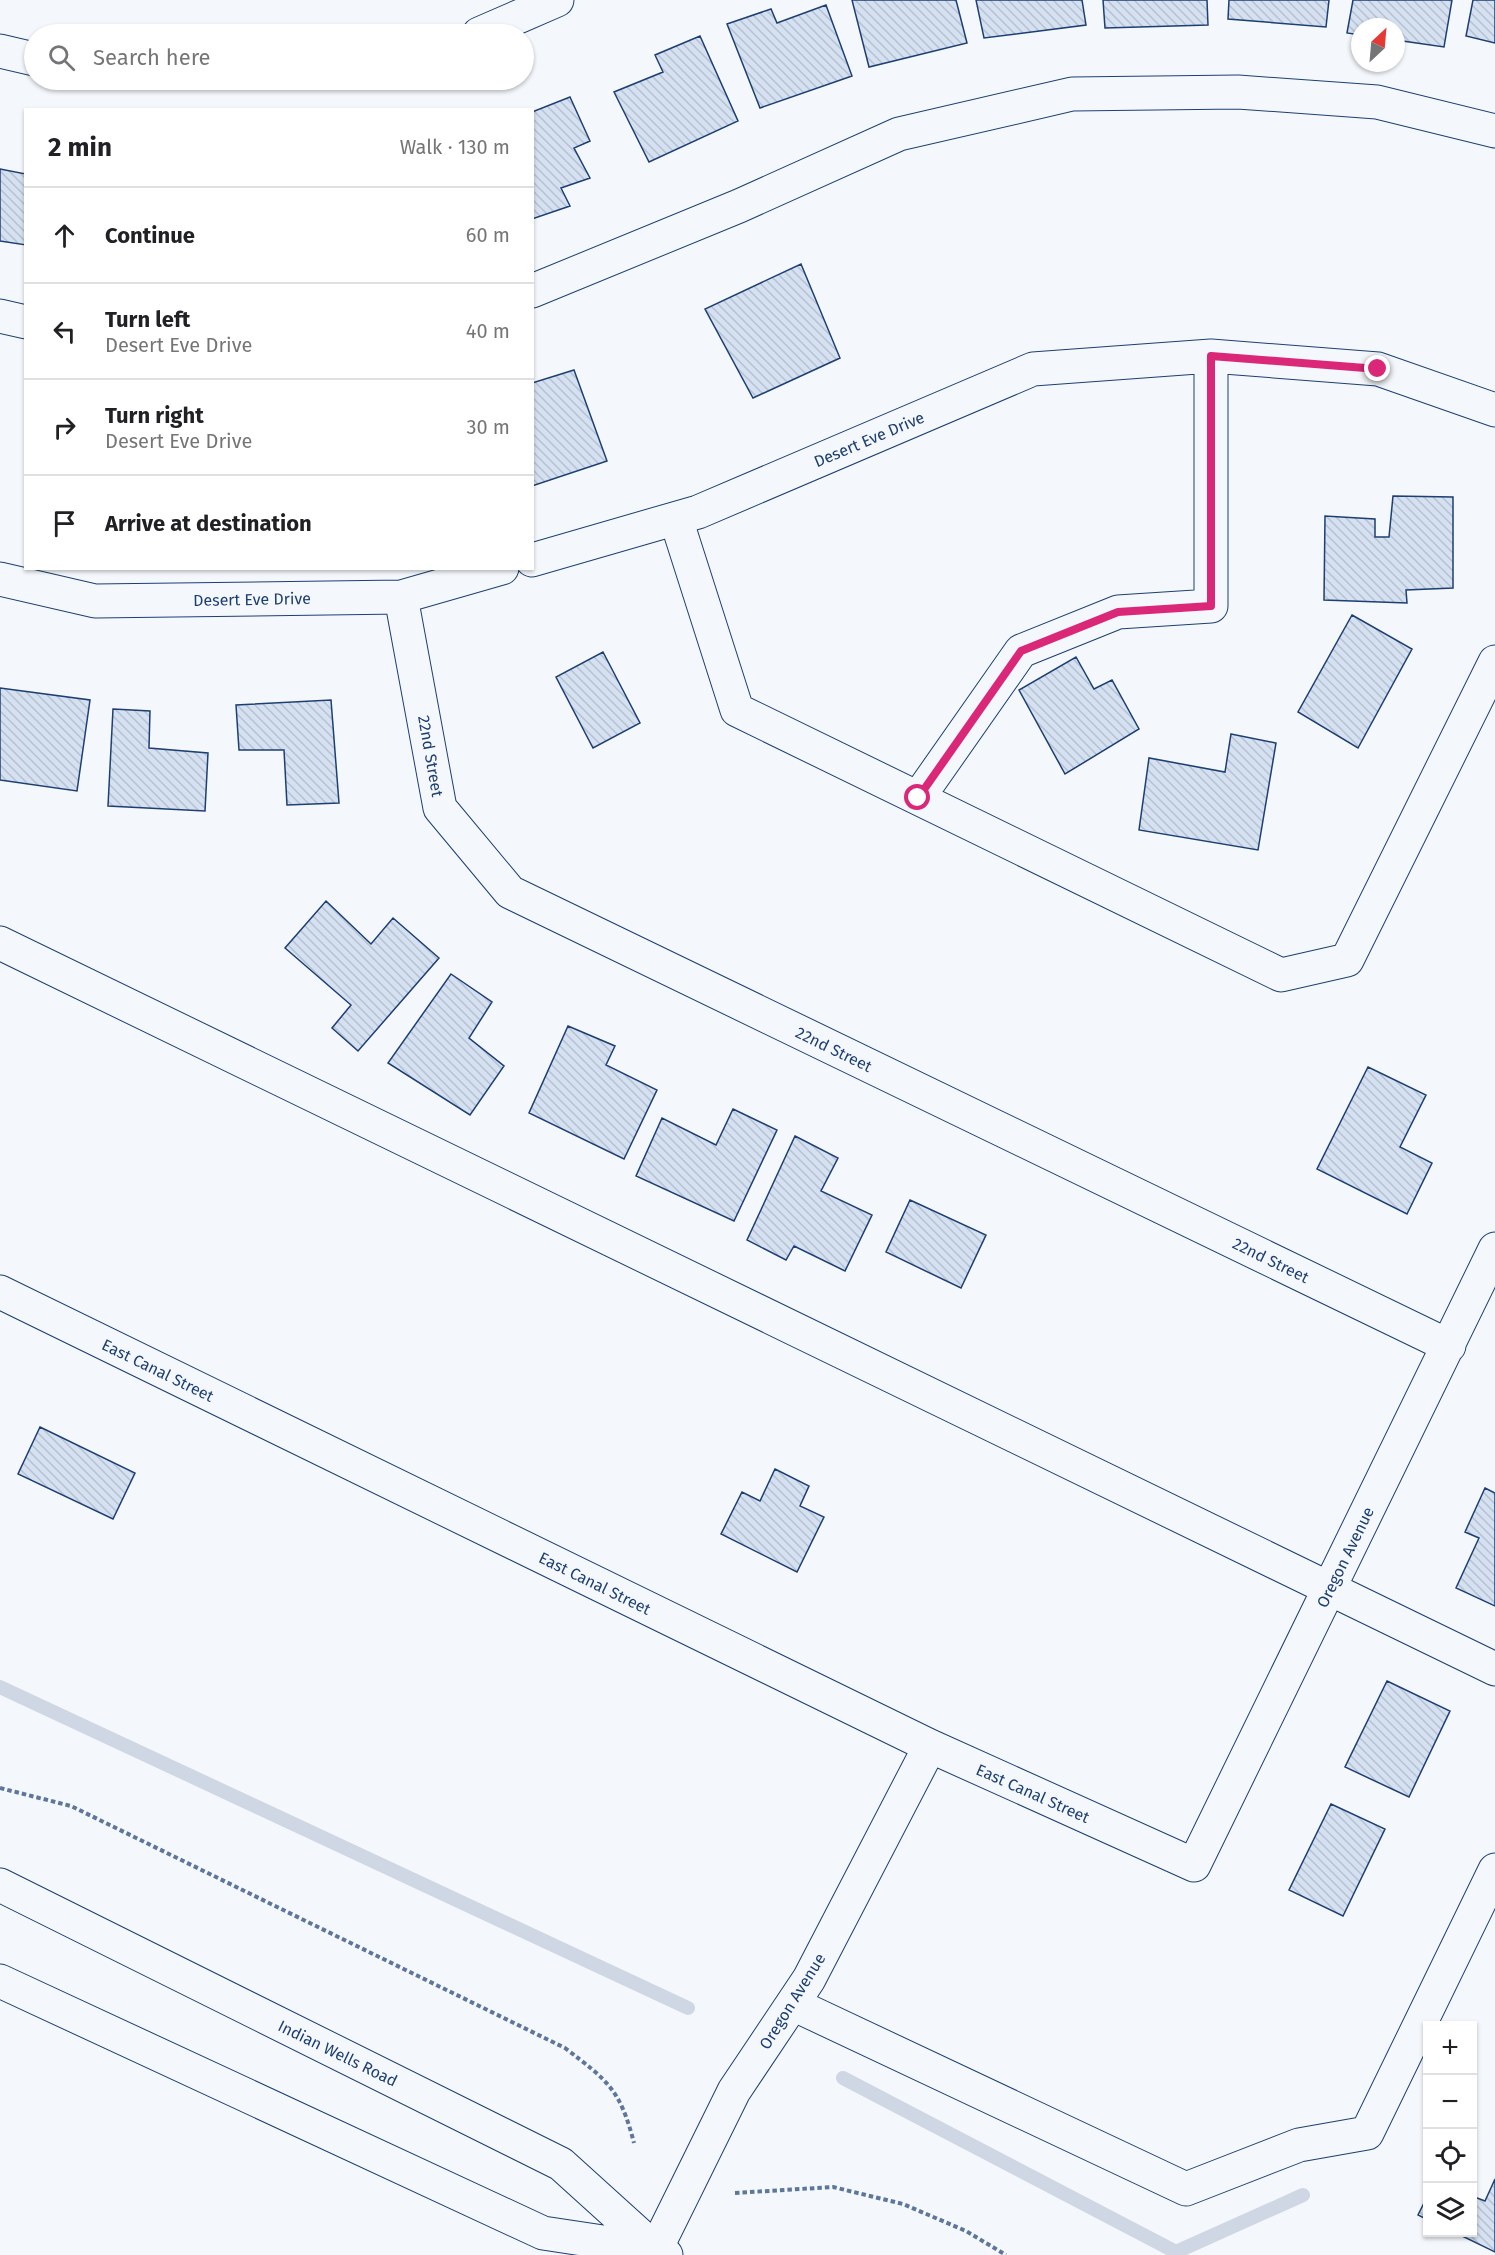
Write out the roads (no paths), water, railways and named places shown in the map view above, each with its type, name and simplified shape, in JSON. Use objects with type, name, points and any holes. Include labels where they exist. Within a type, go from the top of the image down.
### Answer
[{"type":"street","points":[[502,24],[557,0]]},
{"type":"street","points":[[0,51],[24,56]]},
{"type":"street","points":[[534,290],[738,206],[899,134],[1072,94],[1238,92],[1377,102],[1495,132]]},
{"type":"street","points":[[0,316],[24,322]]},
{"type":"street","points":[[918,798],[1021,651],[1118,612],[1211,606],[1211,356]]},
{"type":"street","name":"Desert Eve Drive","points":[[534,559],[698,512],[1033,369],[1211,356],[1378,369],[1495,410]]},
{"type":"street","points":[[676,519],[736,710],[1281,975],[1347,960],[1495,662]]},
{"type":"street","name":"Desert Eve Drive","points":[[0,579],[95,601],[401,597],[495,570]]},
{"type":"street","name":"22nd Street","points":[[401,597],[440,808],[510,892],[1449,1346]]},
{"type":"street","points":[[0,943],[1495,1670]]},
{"type":"street","name":"Oregon Avenue","points":[[1194,1865],[1495,1249]]},
{"type":"street","name":"East Canal Street","points":[[0,1292],[930,1746],[1194,1865]]},
{"type":"street","name":"Oregon Avenue","points":[[658,2253],[734,2091],[809,1979],[930,1746]]},
{"type":"street","points":[[794,2004],[1186,2190],[1299,2145],[1367,2133],[1495,1870]]},
{"type":"street","name":"Indian Wells Road","points":[[0,1885],[561,2164],[658,2253]]},
{"type":"street","points":[[0,1981],[543,2233],[658,2253]]},
{"type":"waterway","points":[[0,1687],[688,2008]]},
{"type":"waterway","points":[[843,2078],[1176,2252],[1176,2255]]},
{"type":"waterway","points":[[1176,2252],[1303,2195]]}]
